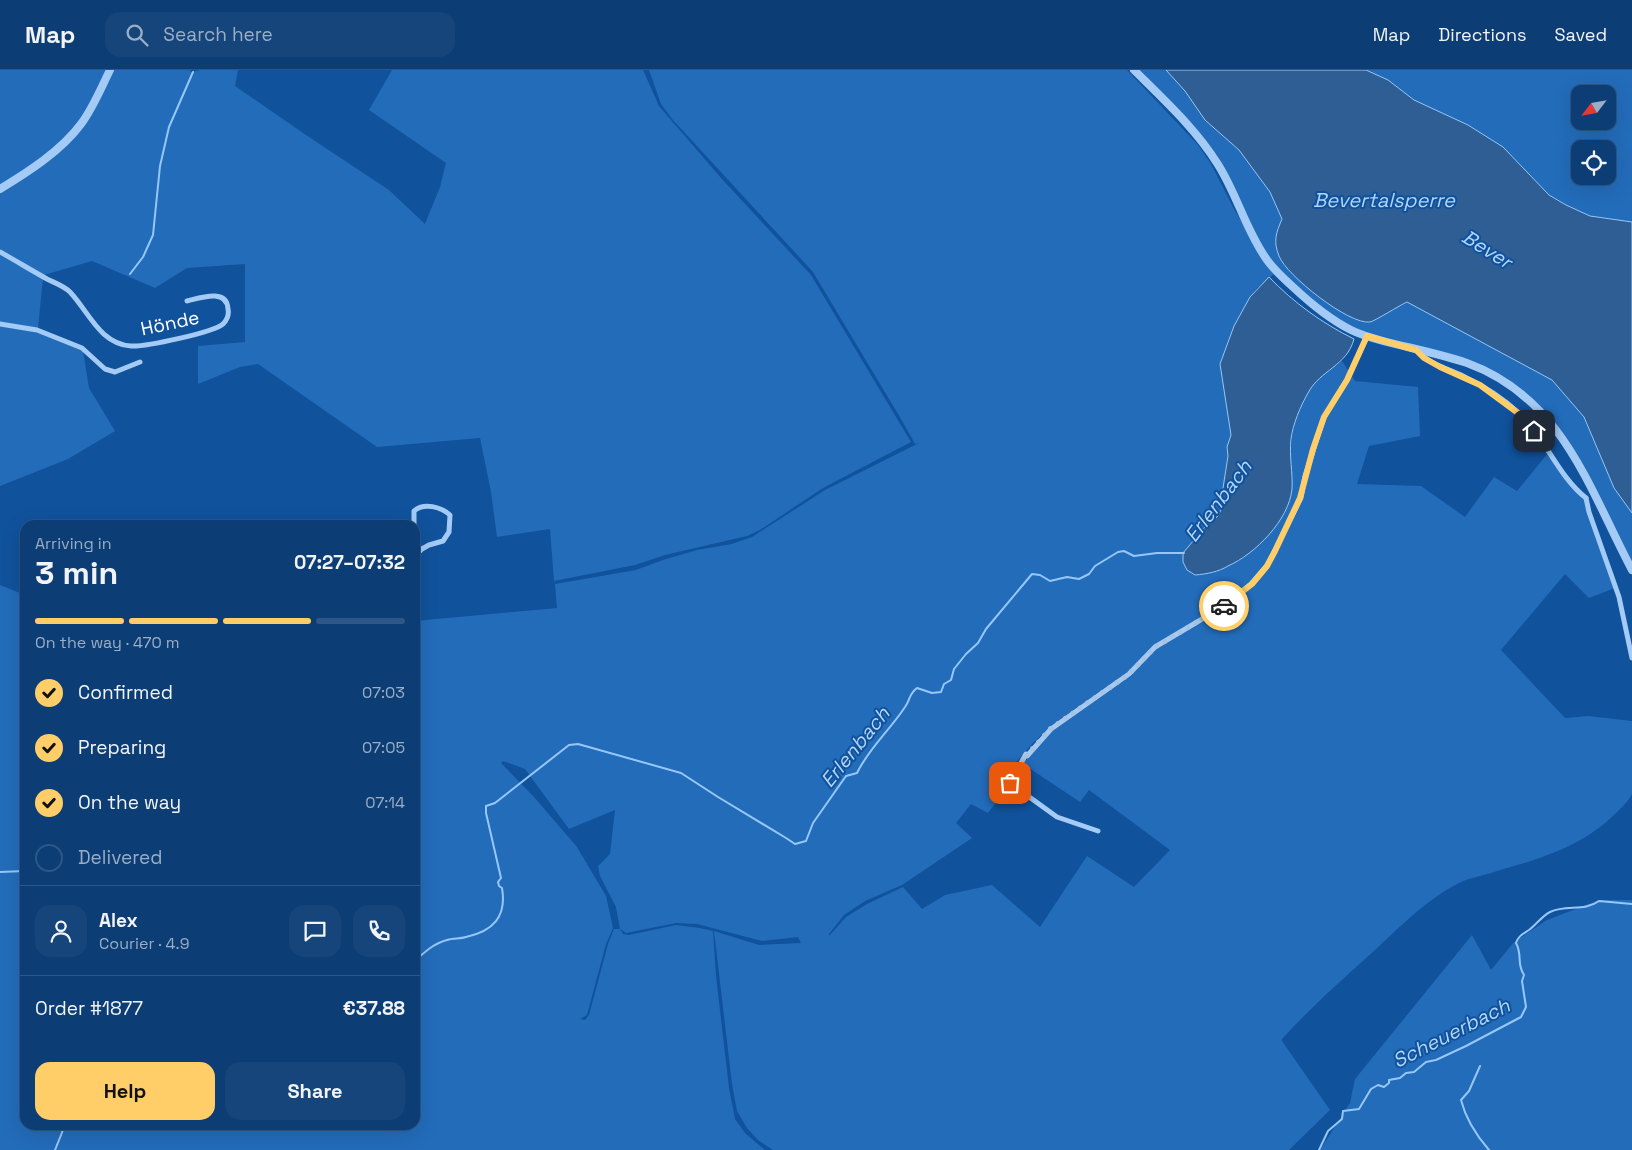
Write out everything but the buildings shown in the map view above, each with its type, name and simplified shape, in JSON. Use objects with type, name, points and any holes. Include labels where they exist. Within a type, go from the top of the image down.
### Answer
[{"type":"street","points":[[0,189],[50,154],[80,125],[97,97],[110,70]]},
{"type":"street","points":[[1134,70],[1208,148],[1226,179],[1256,241],[1269,262],[1312,303],[1350,330],[1467,363],[1500,380],[1527,400],[1556,428],[1595,492],[1632,570]]},
{"type":"street","name":"Hönde","points":[[0,252],[66,289],[104,335],[113,342],[122,345],[139,346],[210,330],[223,325],[227,318],[228,309],[222,297],[210,296],[187,301]]},
{"type":"street","name":"Hönde","points":[[0,324],[37,330],[82,348],[105,369],[111,371],[115,372],[140,362]]},
{"type":"street","points":[[1098,832],[1057,817],[1010,783],[1026,754],[1026,756],[1050,729],[1129,674],[1155,647],[1220,609],[1252,584],[1267,566],[1300,498],[1324,417],[1335,401],[1367,336]]},
{"type":"street","points":[[1416,350],[1424,358],[1440,367],[1480,385],[1518,413],[1528,422],[1572,484],[1586,498],[1589,512],[1619,597],[1632,658]]},
{"type":"street","points":[[1586,498],[1595,492]]},
{"type":"street","points":[[414,520],[414,511],[418,507],[440,508],[450,515],[449,532],[444,541],[428,545],[420,551]]},
{"type":"shaded area","points":[[0,70],[108,70],[79,124],[49,152],[0,187]]},
{"type":"shaded area","points":[[111,70],[190,70],[191,72],[201,70],[238,70],[235,86],[389,190],[425,224],[440,187],[446,163],[369,110],[392,70],[643,70],[659,106],[721,178],[811,275],[911,442],[823,488],[760,530],[747,536],[665,555],[635,565],[554,581],[550,529],[497,537],[491,492],[480,438],[377,447],[258,364],[240,367],[198,384],[198,346],[245,342],[245,264],[187,268],[155,288],[92,261],[44,275],[0,251],[0,191],[72,136]]},
{"type":"shaded area","points":[[649,70],[1127,70],[1198,145],[1211,164],[1235,211],[1274,274],[1257,288],[1250,297],[1234,326],[1221,364],[1231,435],[1227,447],[1228,456],[1221,510],[1217,517],[1209,522],[1183,553],[1187,570],[1195,575],[1219,569],[1240,559],[1267,536],[1280,519],[1287,506],[1290,492],[1292,437],[1297,416],[1304,399],[1314,383],[1323,374],[1342,361],[1355,381],[1418,387],[1420,436],[1369,446],[1357,484],[1421,486],[1465,517],[1494,477],[1517,491],[1548,453],[1586,499],[1615,588],[1589,598],[1565,574],[1501,650],[1565,718],[1588,716],[1632,721],[1632,794],[1624,805],[1603,825],[1575,843],[1529,862],[1465,880],[1437,896],[1405,922],[1327,993],[1293,1027],[1282,1041],[1330,1110],[1289,1150],[773,1150],[758,1140],[747,1128],[737,1111],[732,1084],[714,931],[759,945],[801,943],[798,937],[762,941],[697,924],[676,923],[626,933],[620,929],[623,934],[629,935],[676,925],[713,931],[716,976],[729,1088],[735,1119],[745,1133],[765,1150],[0,1150],[0,585],[20,593],[20,1130],[420,1130],[420,621],[557,608],[555,584],[636,570],[697,550],[732,544],[752,537],[825,490],[919,443],[915,444],[813,272],[672,119],[661,104]],"holes":[[[1226,602],[1228,607],[1155,649],[1131,676],[1053,728],[1023,764],[1080,802],[1089,790],[1170,850],[1134,887],[1087,856],[1040,927],[992,885],[945,895],[922,909],[903,887],[867,904],[846,917],[829,936],[844,915],[865,901],[902,885],[972,838],[956,823],[971,804],[988,813],[1003,793],[1011,771],[1018,760],[1052,725],[1128,672],[1154,645]],[[503,761],[525,769],[569,829],[615,810],[610,854],[598,866],[600,876],[616,907],[620,929],[614,929],[608,944],[589,1015],[585,1020],[580,1019],[587,1015],[606,944],[613,928],[606,896],[577,847],[534,797],[501,763]]]},
{"type":"shaded area","points":[[1137,70],[1166,70],[1185,91],[1205,120],[1239,150],[1270,192],[1282,219],[1276,237],[1279,256],[1293,275],[1319,297],[1348,316],[1360,321],[1370,322],[1407,302],[1552,380],[1584,417],[1614,488],[1632,513],[1632,566],[1557,426],[1487,371],[1352,329],[1310,299],[1268,259],[1219,163]]},
{"type":"shaded area","points":[[1366,70],[1632,70],[1632,222],[1590,216],[1566,205],[1549,195],[1503,147],[1468,125],[1414,100],[1388,80]]},
{"type":"shaded area","points":[[0,254],[43,278],[38,328],[0,322]]},
{"type":"shaded area","points":[[0,326],[37,332],[83,351],[89,388],[115,431],[68,459],[0,486]]},
{"type":"shaded area","points":[[1599,900],[1632,900],[1632,1150],[1320,1150],[1350,1103],[1355,1079],[1472,935],[1491,970],[1514,942],[1547,920]]},
{"type":"water","name":"Bevertalsperre","points":[[1166,70],[1366,70],[1388,80],[1414,100],[1468,125],[1503,147],[1549,195],[1566,205],[1590,216],[1632,222],[1632,513],[1614,488],[1584,417],[1552,380],[1407,302],[1373,321],[1360,321],[1348,316],[1319,297],[1293,275],[1277,251],[1276,237],[1282,219],[1270,192],[1239,150],[1205,120],[1185,91]]},
{"type":"water","points":[[1269,277],[1309,312],[1354,339],[1346,356],[1313,385],[1293,427],[1290,452],[1292,489],[1285,512],[1278,524],[1259,545],[1238,561],[1216,571],[1195,575],[1187,570],[1183,562],[1183,553],[1210,521],[1217,517],[1221,510],[1228,456],[1227,447],[1231,435],[1220,364],[1234,326],[1250,297]]},
{"type":"waterway","points":[[130,274],[143,257],[153,235],[160,166],[169,127],[193,72]]},
{"type":"waterway","name":"Erlenbach","points":[[420,957],[438,943],[449,939],[464,938],[484,931],[496,921],[500,915],[503,898],[502,888],[498,882],[501,878],[486,806],[495,803],[569,745],[578,744],[681,773],[795,844],[806,841],[813,823],[846,776],[857,773],[867,755],[905,707],[912,693],[917,688],[932,693],[941,692],[944,684],[951,680],[954,669],[978,643],[986,629],[1032,574],[1040,575],[1050,581],[1067,577],[1079,579],[1089,574],[1095,566],[1118,552],[1124,551],[1134,556],[1157,553],[1184,553]]},
{"type":"waterway","name":"Erlenbach","points":[[0,872],[20,871]]},
{"type":"waterway","name":"Scheuerbach","points":[[1319,1150],[1328,1131],[1342,1119],[1343,1111],[1359,1109],[1371,1089],[1378,1085],[1384,1087],[1389,1083],[1389,1080],[1414,1072],[1426,1062],[1436,1060],[1466,1046],[1521,1017],[1526,1007],[1522,981],[1524,975],[1520,967],[1516,943],[1519,937],[1544,916],[1562,908],[1587,906],[1599,901],[1632,904]]},
{"type":"waterway","points":[[1480,1066],[1469,1091],[1461,1100],[1472,1127],[1489,1150]]},
{"type":"waterway","points":[[55,1150],[63,1130]]},
{"type":"way so far","points":[[1010,783],[1026,754],[1026,756],[1050,729],[1129,674],[1155,647],[1224,606]]},
{"type":"route","points":[[1224,606],[1252,584],[1267,566],[1275,551],[1300,498],[1324,417],[1347,380],[1367,336],[1416,350],[1424,358],[1440,367],[1480,385],[1518,413],[1534,431]]},
{"type":"water label","name":"Bever","points":[[1487,249]]}]
